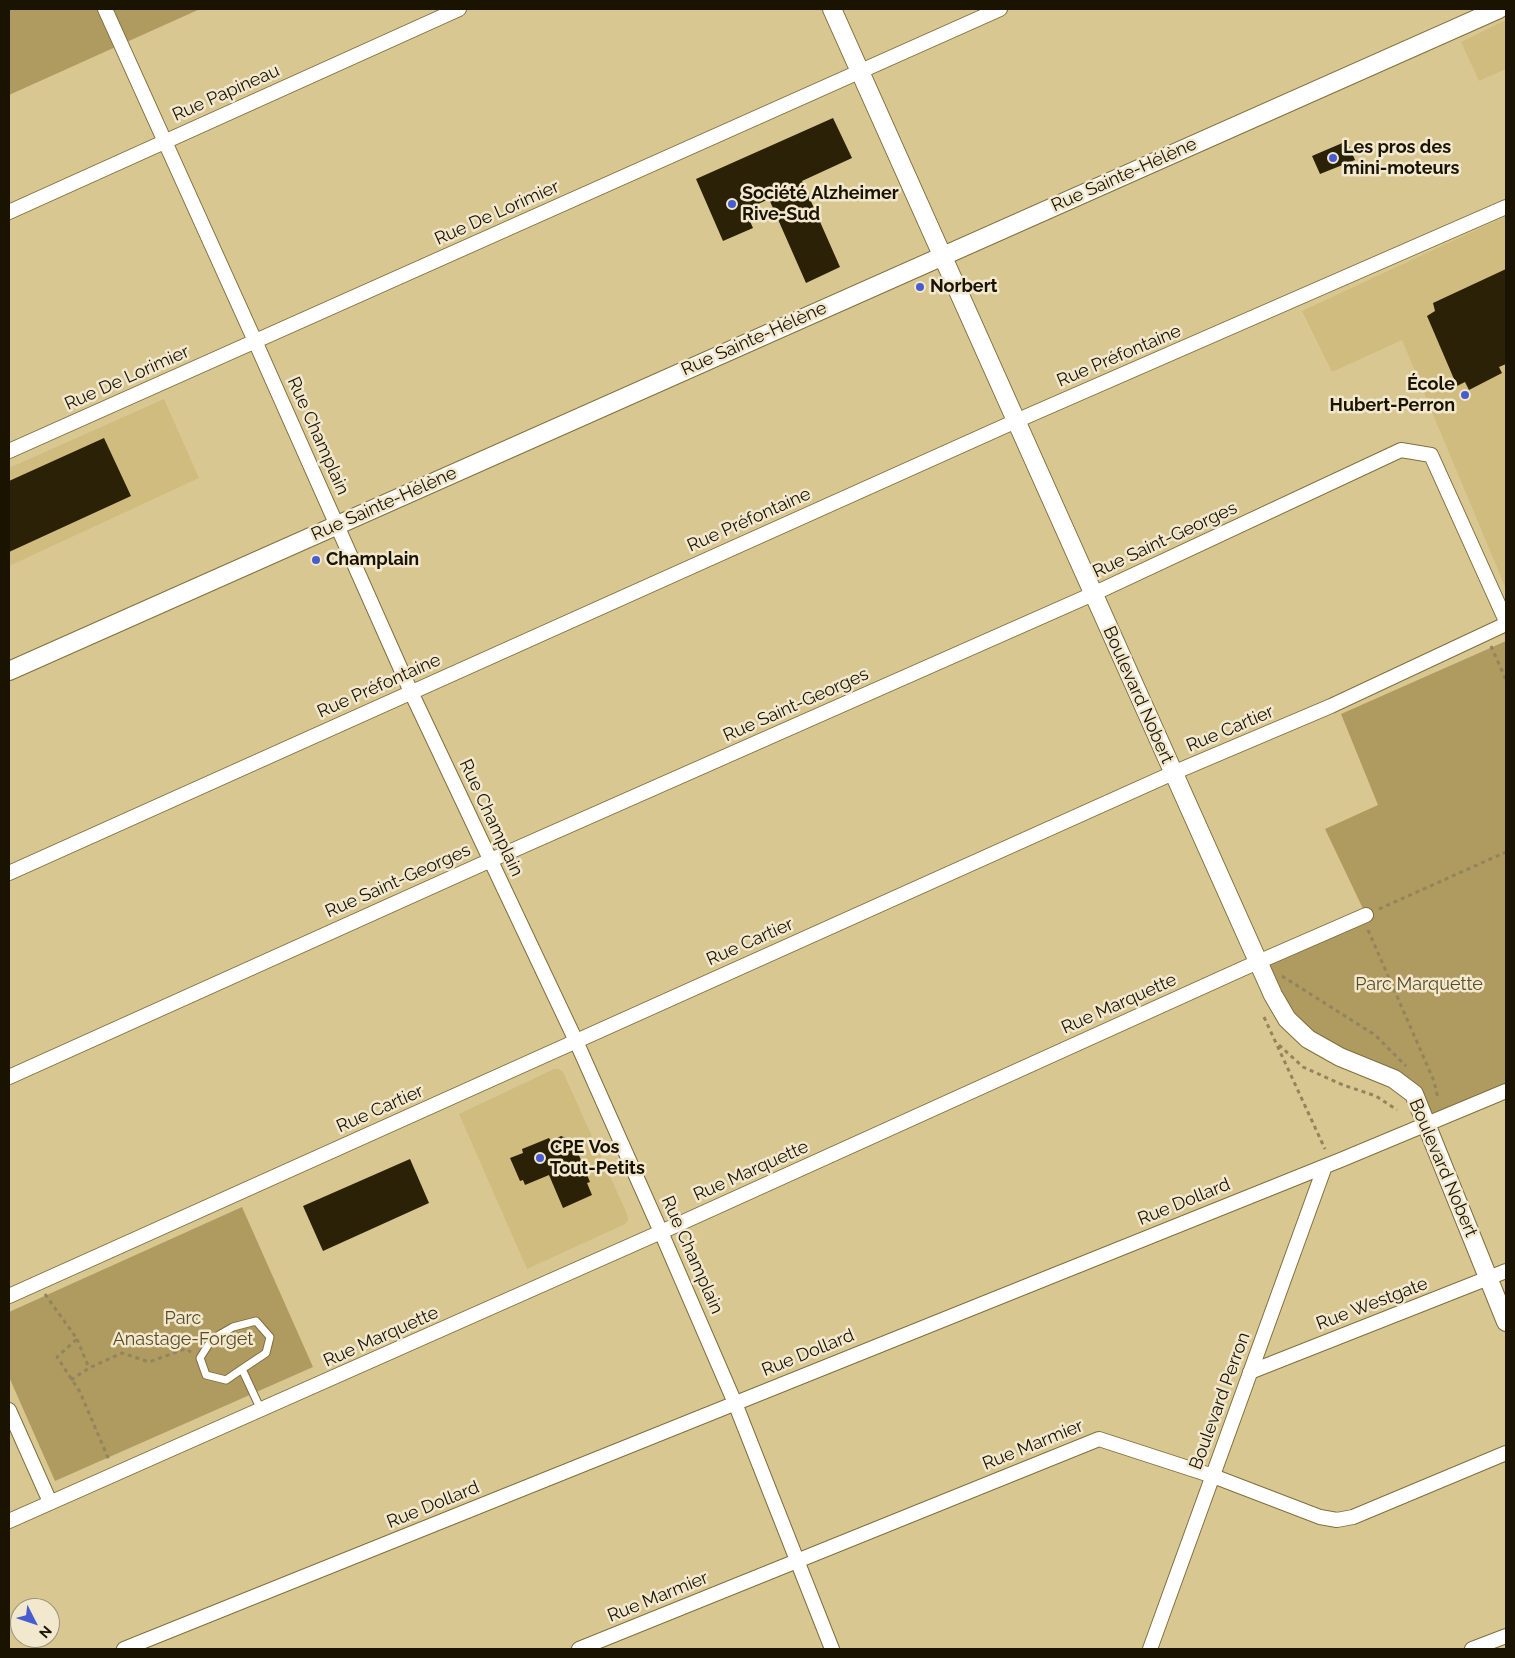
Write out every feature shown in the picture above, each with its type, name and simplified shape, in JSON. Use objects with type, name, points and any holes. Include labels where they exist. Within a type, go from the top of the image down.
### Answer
[{"type":"street","name":"Rue Champlain","points":[[105,9],[411,692],[576,1041],[662,1232],[735,1403],[832,1649]]},
{"type":"street","name":"Rue Papineau","points":[[9,212],[459,9]]},
{"type":"street","name":"Boulevard Nobert","points":[[832,9],[1273,995],[1287,1019],[1308,1039],[1340,1057],[1394,1079],[1414,1094],[1506,1322]]},
{"type":"street","name":"Rue De Lorimier","points":[[9,451],[1000,9]]},
{"type":"street","name":"Rue Sainte-Hélène","points":[[9,671],[1499,9]]},
{"type":"street","name":"Rue Préfontaine","points":[[9,873],[1016,421],[1506,207]]},
{"type":"street","name":"Rue Saint-Georges","points":[[9,1077],[490,860],[1093,594],[1401,450],[1431,455],[1506,623]]},
{"type":"street","name":"Rue Cartier","points":[[9,1296],[1173,773],[1331,706],[1506,623]]},
{"type":"street","name":"Rue Marquette","points":[[9,1521],[662,1232],[1366,915]]},
{"type":"street","name":"Rue Dollard","points":[[124,1649],[1325,1166],[1506,1090]]},
{"type":"street","name":"Boulevard Perron","points":[[1150,1649],[1325,1166]]},
{"type":"street","name":"Rue Westgate","points":[[1250,1372],[1506,1271]]},
{"type":"street","points":[[9,1410],[50,1502]]},
{"type":"street","name":"Rue Marmier","points":[[579,1649],[1099,1439],[1213,1476],[1320,1517],[1337,1520],[1353,1517],[1506,1453]]},
{"type":"street","points":[[1472,1649],[1506,1636]]},
{"type":"lane","points":[[256,1321],[270,1338],[266,1353],[242,1369],[226,1380],[206,1375],[200,1358],[212,1339],[233,1327],[256,1321]]},
{"type":"lane","points":[[242,1369],[260,1410]]},
{"type":"path","points":[[1485,634],[1506,680]]},
{"type":"path","points":[[1438,1099],[1434,1081],[1368,934],[1366,915],[1506,852]]},
{"type":"path","points":[[1261,1009],[1325,1149]]},
{"type":"path","points":[[1276,1043],[1303,1067],[1343,1085],[1376,1096],[1397,1110]]},
{"type":"path","points":[[37,1284],[77,1339],[89,1368]]},
{"type":"path","points":[[77,1339],[56,1357],[80,1392],[115,1474]]},
{"type":"path","points":[[71,1380],[89,1368],[122,1352],[150,1362],[185,1348],[200,1358]]},
{"type":"shaded area","points":[[1506,20],[1506,69],[1479,81],[1461,42]]},
{"type":"shaded area","name":"École Hubert-Perron","points":[[1506,216],[1506,589],[1402,340],[1332,372],[1302,311]]},
{"type":"shaded area","points":[[164,399],[199,478],[9,566],[9,468]]},
{"type":"shaded area","name":"CPE Vos Tout-Petits","points":[[554,1069],[559,1069],[563,1072],[628,1220],[625,1224],[527,1269],[459,1114]]},
{"type":"green space","points":[[9,9],[200,9],[9,95]]},
{"type":"green space","name":"Parc Marquette","points":[[1506,641],[1506,1087],[1426,1124],[1410,1084],[1322,1041],[1273,995],[1258,962],[1366,915],[1325,829],[1378,805],[1341,714]]},
{"type":"green space","name":"Parc Anastage-Forget","points":[[242,1207],[313,1367],[55,1481],[9,1377],[9,1312]]},
{"type":"building","name":"Société Alzheimer Rive-Sud","points":[[833,118],[852,158],[802,181],[840,267],[806,283],[769,199],[745,210],[753,228],[723,241],[696,179]]},
{"type":"building","name":"Les pros des mini-moteurs","points":[[1347,141],[1355,160],[1320,174],[1312,156]]},
{"type":"building","name":"École Hubert-Perron","points":[[1506,269],[1506,364],[1499,367],[1502,373],[1469,390],[1465,382],[1457,386],[1427,316],[1435,311],[1433,303]]},
{"type":"building","points":[[104,438],[131,496],[9,552],[9,481]]},
{"type":"building","points":[[561,1136],[569,1139],[576,1154],[578,1153],[590,1182],[587,1183],[592,1195],[563,1208],[549,1175],[525,1185],[523,1180],[520,1181],[510,1158],[523,1153],[522,1149],[549,1138],[551,1141]]},
{"type":"building","points":[[410,1159],[429,1203],[323,1251],[303,1206]]},
{"type":"place","name":"Les pros des mini-moteurs","points":[[1333,158]]},
{"type":"place","name":"Société Alzheimer Rive-Sud","points":[[732,204]]},
{"type":"place","name":"Norbert","points":[[920,287]]},
{"type":"place","name":"École Hubert-Perron","points":[[1465,395]]},
{"type":"place","name":"Champlain","points":[[316,560]]},
{"type":"place","name":"CPE Vos Tout-Petits","points":[[540,1158]]}]
